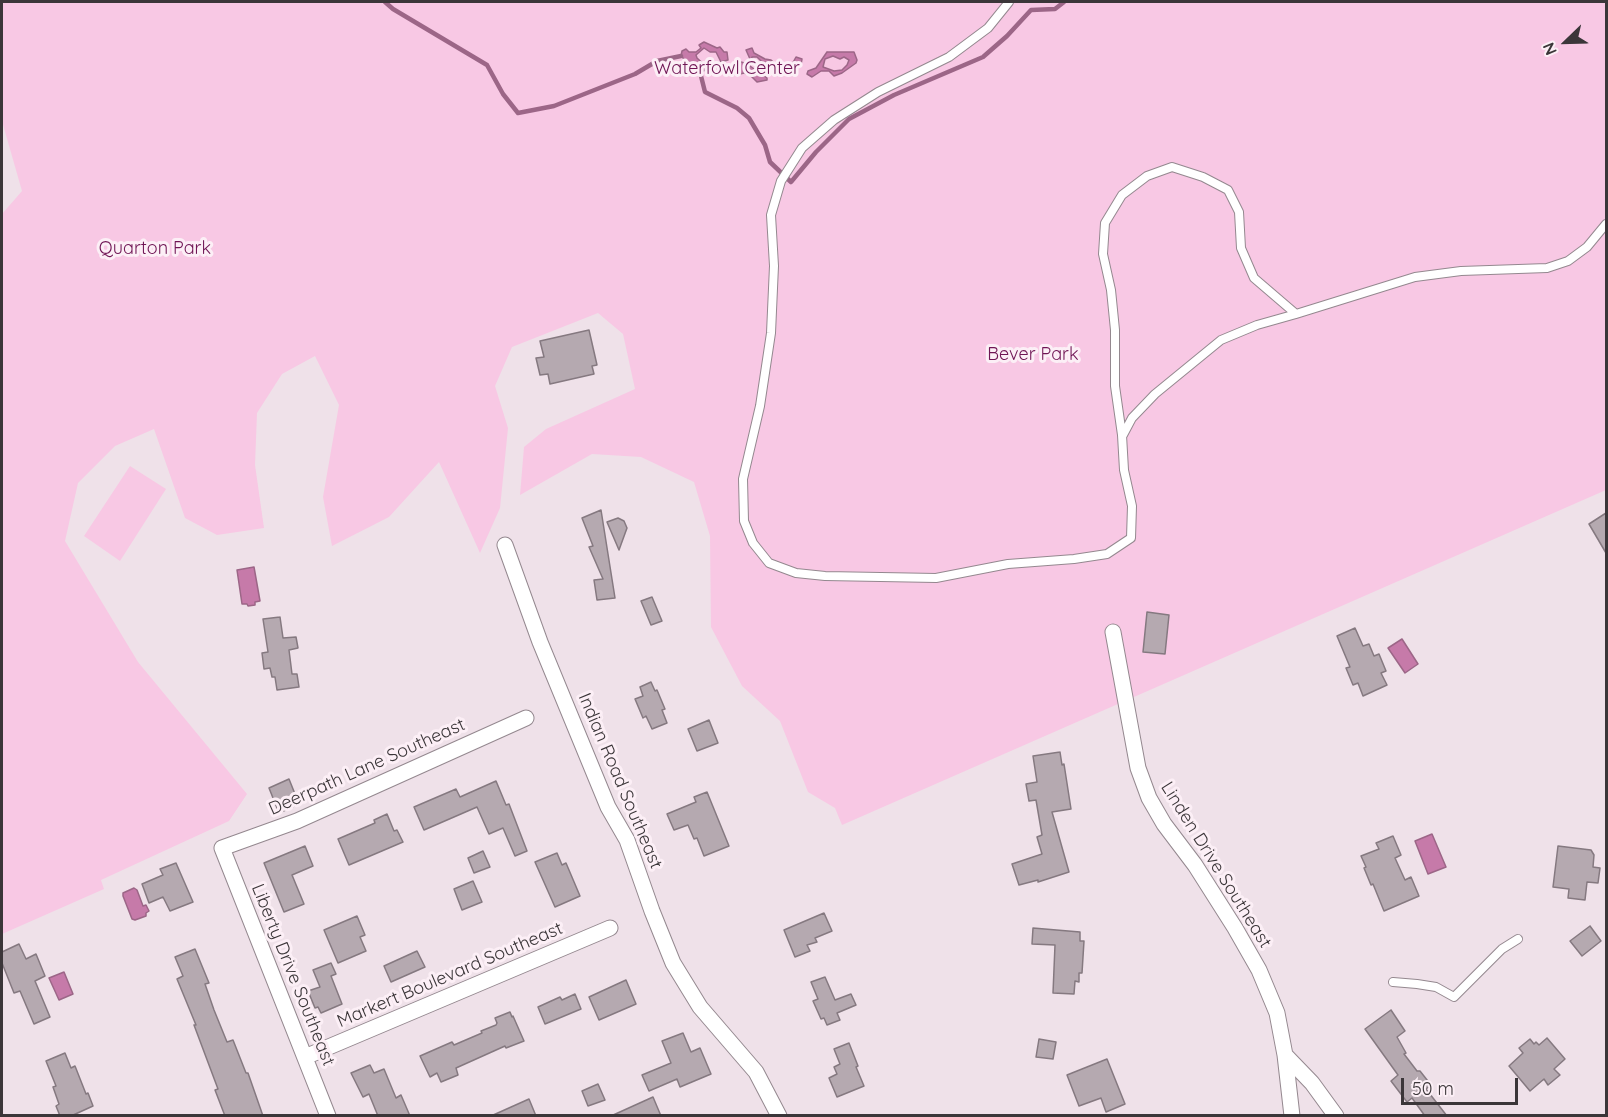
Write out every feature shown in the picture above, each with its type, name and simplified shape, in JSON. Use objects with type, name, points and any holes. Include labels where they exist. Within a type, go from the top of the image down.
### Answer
[{"type":"street","name":"Indian Road Southeast","points":[[505,545],[540,642],[608,807],[627,840],[673,963],[700,1007],[756,1072],[774,1114]]},
{"type":"street","name":"Linden Drive Southeast","points":[[1113,632],[1138,768],[1149,798],[1164,824],[1195,865],[1259,970],[1277,1013],[1285,1055],[1292,1116]]},
{"type":"street","name":"Deerpath Lane Southeast","points":[[222,848],[297,821],[526,718]]},
{"type":"street","name":"Liberty Drive Southeast","points":[[222,848],[328,1116]]},
{"type":"street","name":"Markert Boulevard Southeast","points":[[305,1057],[610,928]]},
{"type":"street","points":[[1285,1055],[1312,1083],[1336,1116]]},
{"type":"lane","points":[[1009,2],[988,28],[948,57],[878,92],[834,120],[802,148],[781,181],[771,215],[774,266],[771,333],[760,406],[743,479],[744,521],[753,543],[769,563],[796,573],[825,576],[936,578],[1008,564],[1107,554],[1131,538],[1132,506],[1124,470],[1115,386],[1115,330],[1111,290],[1103,254],[1105,223],[1122,195],[1147,176],[1172,167],[1203,177],[1228,190],[1239,212],[1241,248],[1254,278],[1296,314]]},
{"type":"lane","points":[[1122,435],[1132,418],[1155,394],[1221,340],[1257,325],[1415,277],[1461,272],[1547,268],[1568,261],[1587,247],[1606,224]]},
{"type":"lane","points":[[1392,982],[1436,987],[1454,997],[1502,949],[1518,939]]},
{"type":"green space","name":"Bever Park","points":[[2,2],[1606,2],[1606,490],[842,825],[835,808],[808,792],[780,721],[742,686],[711,627],[710,536],[694,482],[641,457],[592,454],[520,495],[524,447],[546,429],[635,389],[623,334],[598,313],[512,347],[495,386],[508,428],[500,508],[480,553],[439,462],[389,517],[332,546],[323,497],[339,405],[315,356],[282,374],[257,413],[255,465],[264,528],[217,535],[185,518],[154,429],[115,446],[78,483],[65,541],[138,662],[247,794],[229,821],[101,880],[104,889],[2,934],[2,214],[22,191],[2,121]]},
{"type":"green space","points":[[130,466],[166,489],[120,561],[84,536]]},
{"type":"shaded area","points":[[704,42],[727,52],[728,60],[721,62],[716,52],[710,52],[704,48],[696,55],[709,69],[700,72],[694,62],[688,63],[681,56],[682,51],[686,49],[689,52],[696,52],[701,48],[699,45]]},
{"type":"shaded area","points":[[752,48],[754,53],[771,60],[779,67],[785,69],[791,66],[796,57],[802,59],[801,65],[790,72],[778,70],[771,63],[752,57],[750,66],[767,80],[757,82],[750,75],[732,73],[731,70],[735,64],[741,62],[748,64],[750,59],[746,50]]},
{"type":"shaded area","points":[[827,52],[854,52],[857,60],[842,73],[834,76],[829,71],[821,71],[812,77],[807,74],[808,71],[816,68]],"holes":[[[833,56],[840,59],[844,57],[849,60],[842,70],[834,71],[823,67],[825,59]]]},
{"type":"shaded area","points":[[254,567],[260,601],[248,606],[242,604],[237,570]]},
{"type":"shaded area","points":[[1402,639],[1418,664],[1405,673],[1388,648]]},
{"type":"shaded area","points":[[1432,834],[1446,867],[1428,874],[1415,841]]},
{"type":"shaded area","points":[[134,888],[143,906],[146,905],[149,911],[146,916],[135,920],[132,919],[123,896],[123,893]]},
{"type":"shaded area","points":[[64,972],[73,994],[59,1000],[49,978]]},
{"type":"building","points":[[589,330],[597,365],[592,366],[594,374],[550,384],[548,374],[540,375],[536,358],[544,357],[540,341]]},
{"type":"building","points":[[601,510],[615,598],[597,600],[594,580],[603,579],[589,547],[593,546],[582,518]]},
{"type":"building","points":[[1606,513],[1606,553],[1589,524]]},
{"type":"building","points":[[618,518],[624,521],[627,528],[619,550],[607,522]]},
{"type":"building","points":[[652,597],[662,621],[651,625],[641,601]]},
{"type":"building","points":[[1147,612],[1169,615],[1165,654],[1143,652]]},
{"type":"building","points":[[280,617],[283,638],[296,637],[298,648],[289,650],[292,674],[297,674],[299,687],[277,690],[275,677],[272,677],[270,668],[264,669],[262,653],[268,652],[263,619]]},
{"type":"building","points":[[1355,628],[1363,646],[1369,644],[1374,656],[1379,654],[1386,671],[1381,673],[1387,685],[1363,696],[1358,683],[1353,685],[1346,668],[1350,667],[1337,636]]},
{"type":"building","points":[[651,682],[665,709],[662,710],[667,723],[652,729],[646,716],[643,718],[635,699],[643,696],[640,687]]},
{"type":"building","points":[[709,720],[718,743],[697,751],[688,729]]},
{"type":"building","points":[[1060,752],[1071,809],[1052,812],[1069,872],[1038,882],[1038,880],[1019,885],[1012,864],[1042,854],[1037,837],[1042,835],[1036,800],[1029,801],[1026,784],[1037,782],[1033,756]]},
{"type":"building","points":[[289,779],[299,804],[279,813],[269,788]]},
{"type":"building","points":[[496,781],[506,805],[509,804],[527,851],[515,856],[503,828],[489,834],[477,807],[424,830],[414,807],[456,789],[460,797]]},
{"type":"building","points":[[707,792],[729,846],[704,856],[697,838],[694,839],[688,825],[674,830],[667,814],[696,802],[694,797]]},
{"type":"building","points":[[387,814],[394,831],[397,830],[403,842],[349,865],[338,839],[375,823],[374,820]]},
{"type":"building","points":[[1393,836],[1401,855],[1395,858],[1405,880],[1411,877],[1419,896],[1384,911],[1373,884],[1371,885],[1361,856],[1379,849],[1376,843]]},
{"type":"building","points":[[305,846],[313,866],[292,875],[304,904],[284,912],[264,863]]},
{"type":"building","points":[[1558,846],[1591,850],[1594,855],[1593,867],[1600,868],[1598,883],[1587,882],[1585,900],[1568,898],[1569,889],[1553,887]]},
{"type":"building","points":[[483,851],[490,867],[474,873],[468,858]]},
{"type":"building","points":[[557,853],[562,865],[566,863],[580,896],[555,907],[535,862]]},
{"type":"building","points":[[176,863],[193,902],[170,911],[163,897],[149,903],[142,884],[163,875],[160,869]]},
{"type":"building","points":[[473,881],[482,902],[462,910],[454,889]]},
{"type":"building","points":[[824,913],[832,931],[815,938],[817,942],[807,945],[810,951],[795,957],[784,930]]},
{"type":"building","points":[[357,916],[365,935],[360,937],[366,951],[338,963],[324,930]]},
{"type":"building","points":[[1590,926],[1601,941],[1582,956],[1570,941]]},
{"type":"building","points":[[1033,928],[1080,932],[1080,941],[1084,941],[1082,973],[1079,973],[1079,982],[1075,981],[1074,994],[1053,993],[1055,945],[1032,944]]},
{"type":"building","points":[[19,944],[26,959],[36,954],[45,976],[35,981],[50,1017],[34,1024],[20,991],[14,993],[2,963],[2,952]]},
{"type":"building","points":[[195,949],[209,983],[205,984],[227,1042],[233,1040],[246,1073],[248,1073],[263,1116],[225,1116],[215,1090],[218,1089],[194,1025],[196,1025],[177,979],[183,976],[175,957]]},
{"type":"building","points":[[417,951],[425,967],[391,982],[384,966]]},
{"type":"building","points":[[331,963],[336,974],[331,976],[342,1004],[321,1013],[318,1007],[315,1008],[308,991],[320,987],[313,970]]},
{"type":"building","points":[[825,977],[835,1000],[851,994],[856,1005],[837,1013],[840,1020],[827,1025],[824,1018],[821,1019],[813,1001],[818,999],[811,982]]},
{"type":"building","points":[[626,980],[636,1004],[599,1020],[589,997]]},
{"type":"building","points":[[575,994],[581,1009],[545,1024],[538,1007],[560,997],[562,1000]]},
{"type":"building","points":[[1391,1010],[1405,1031],[1397,1037],[1406,1053],[1404,1054],[1431,1085],[1426,1089],[1447,1116],[1425,1116],[1412,1098],[1407,1102],[1391,1081],[1398,1075],[1365,1029]]},
{"type":"building","points":[[510,1012],[524,1041],[506,1048],[505,1046],[456,1068],[458,1075],[441,1082],[437,1073],[430,1077],[420,1056],[452,1042],[454,1045],[482,1033],[481,1031],[496,1025],[495,1018]]},
{"type":"building","points":[[683,1033],[691,1052],[700,1048],[711,1074],[680,1087],[677,1079],[649,1091],[642,1075],[671,1063],[662,1041]]},
{"type":"building","points":[[1547,1038],[1565,1059],[1554,1069],[1560,1075],[1548,1085],[1544,1079],[1530,1091],[1509,1066],[1523,1053],[1519,1048],[1530,1039],[1534,1044],[1536,1042],[1539,1045]]},
{"type":"building","points":[[1039,1039],[1056,1042],[1053,1059],[1036,1057]]},
{"type":"building","points":[[849,1043],[864,1086],[837,1097],[829,1078],[837,1074],[834,1067],[840,1064],[834,1049]]},
{"type":"building","points":[[65,1053],[71,1068],[75,1066],[93,1106],[71,1116],[60,1116],[56,1106],[59,1104],[53,1087],[56,1086],[46,1061]]},
{"type":"building","points":[[1107,1059],[1125,1104],[1106,1112],[1101,1098],[1079,1106],[1067,1075]]},
{"type":"building","points":[[370,1065],[374,1073],[384,1069],[396,1098],[401,1095],[410,1116],[378,1116],[369,1094],[363,1097],[351,1073]]},
{"type":"building","points":[[598,1084],[605,1100],[588,1106],[582,1091]]},
{"type":"building","points":[[653,1097],[661,1116],[611,1116]]},
{"type":"building","points":[[529,1099],[536,1116],[491,1116]]},
{"type":"waterway","points":[[385,2],[487,65],[503,94],[518,113],[554,106],[635,74],[657,61],[681,56]]},
{"type":"waterway","points":[[700,72],[705,92],[737,108],[749,118],[765,145],[770,162],[791,182],[816,152],[849,119],[894,95],[983,57],[1031,10],[1055,9],[1064,2]]},
{"type":"park label","name":"Waterfowl Center","points":[[727,69]]},
{"type":"park label","name":"Quarton Park","points":[[155,249]]}]
